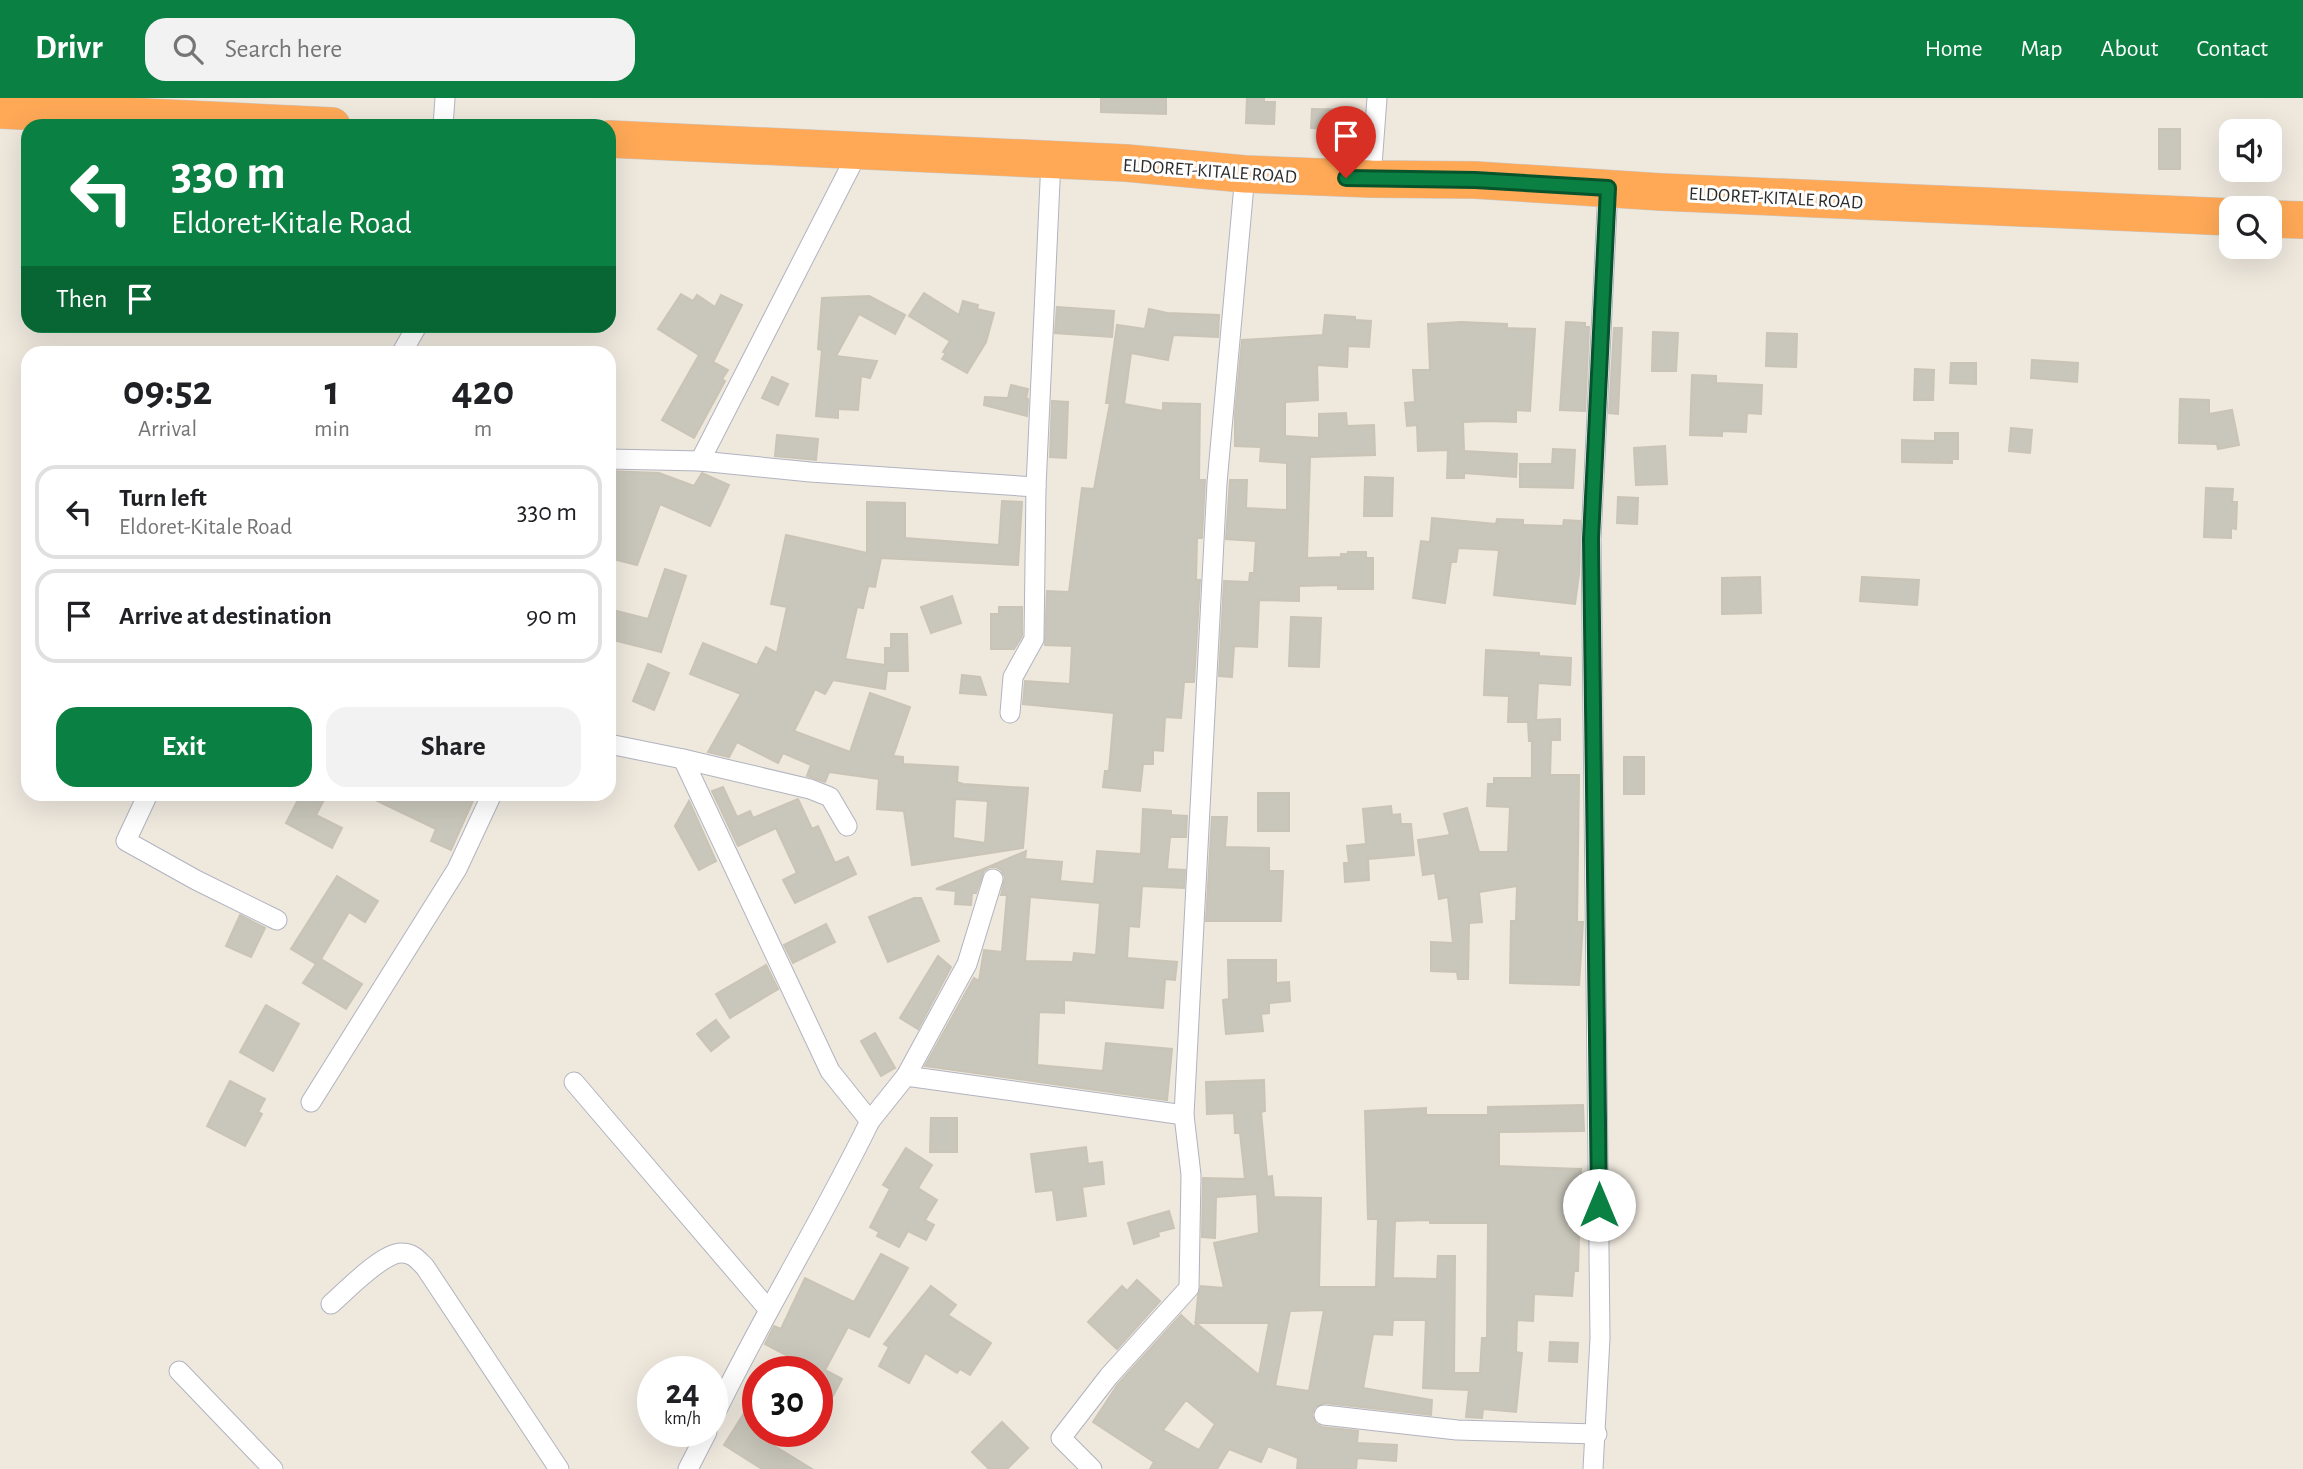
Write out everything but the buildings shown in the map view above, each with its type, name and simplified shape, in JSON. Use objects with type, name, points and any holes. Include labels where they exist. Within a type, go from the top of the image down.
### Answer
[{"type":"highway","points":[[0,110],[187,119]]},
{"type":"highway","name":"ELDORET-KITALE ROAD","points":[[616,139],[1126,163],[1244,174],[1475,180],[2219,216]]},
{"type":"highway","points":[[2282,219],[2303,220]]},
{"type":"street","points":[[444,119],[445,98]]},
{"type":"street","points":[[1371,179],[1377,98]]},
{"type":"street","points":[[700,461],[858,152]]},
{"type":"street","points":[[1010,713],[1013,677],[1034,639],[1036,487],[1051,160]]},
{"type":"street","points":[[1092,1469],[1061,1438],[1109,1376],[1189,1288],[1191,1175],[1184,1115],[1217,484],[1244,174]]},
{"type":"street","points":[[1594,1469],[1600,1324],[1591,539],[1608,188]]},
{"type":"street","points":[[616,459],[700,461],[810,472],[1036,487]]},
{"type":"street","points":[[616,745],[810,789],[830,797],[847,826]]},
{"type":"street","points":[[683,759],[830,1071],[870,1121]]},
{"type":"street","points":[[145,801],[126,841],[196,880],[277,920]]},
{"type":"street","points":[[311,1102],[457,869],[489,801]]},
{"type":"street","points":[[728,1389],[870,1121],[906,1076],[967,964],[993,880]]},
{"type":"street","points":[[906,1076],[1184,1115]]},
{"type":"street","points":[[574,1082],[769,1310]]},
{"type":"street","points":[[331,1304],[385,1258],[400,1252],[414,1256],[425,1267],[559,1469]]},
{"type":"street","points":[[179,1371],[273,1469]]},
{"type":"street","points":[[1324,1415],[1457,1430],[1597,1434]]},
{"type":"street","points":[[688,1469],[699,1447]]},
{"type":"route","points":[[1346,178],[1475,180],[1608,188],[1591,539],[1599,1205]]}]
